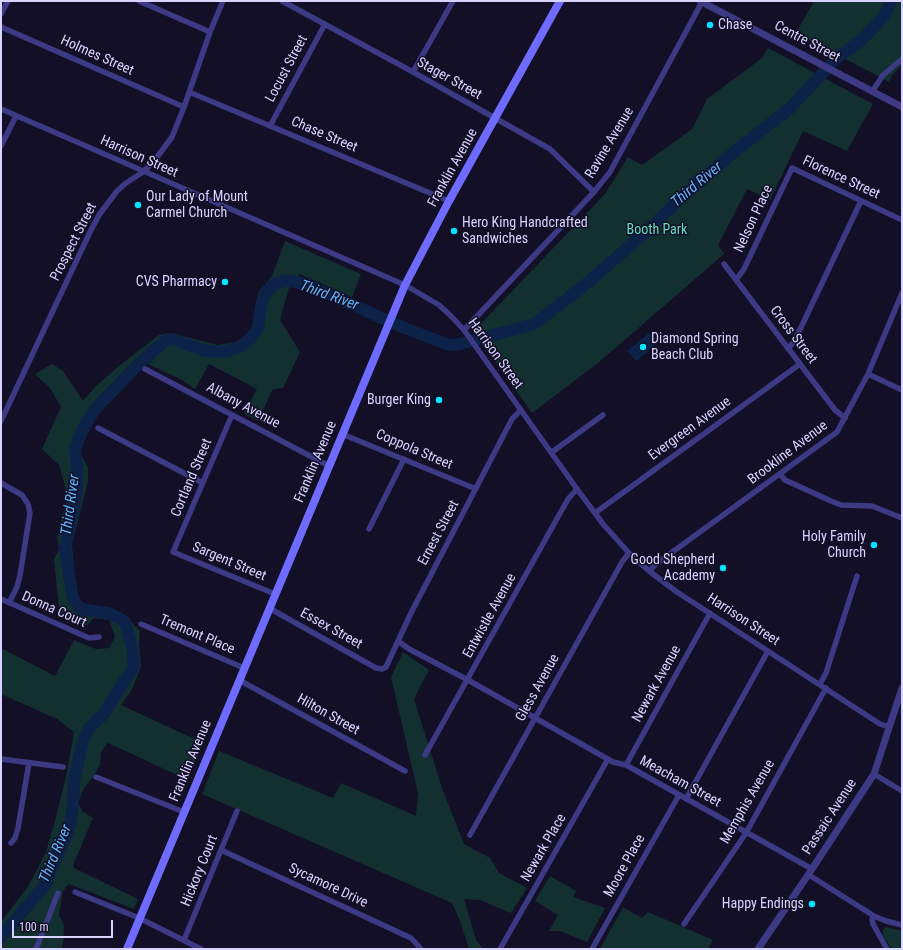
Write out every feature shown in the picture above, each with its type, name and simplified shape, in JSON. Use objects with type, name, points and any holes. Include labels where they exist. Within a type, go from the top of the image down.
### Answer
[{"type":"main road","name":"Franklin Avenue","points":[[126,949],[404,285],[560,1]]},
{"type":"street","points":[[1,14],[8,1]]},
{"type":"street","points":[[139,1],[210,32]]},
{"type":"street","name":"Prospect Street","points":[[1,421],[89,232],[99,215],[117,191],[143,172],[158,156],[172,137],[210,32],[223,1]]},
{"type":"street","name":"Stager Street","points":[[282,1],[550,149],[594,192]]},
{"type":"street","points":[[413,72],[453,1]]},
{"type":"street","name":"Centre Street","points":[[701,1],[902,107]]},
{"type":"street","name":"Ravine Avenue","points":[[465,331],[594,192],[610,172],[701,1]]},
{"type":"street","name":"Locust Street","points":[[270,126],[325,24]]},
{"type":"street","name":"Holmes Street","points":[[1,27],[184,107]]},
{"type":"street","points":[[872,92],[883,75],[902,59]]},
{"type":"street","name":"Chase Street","points":[[189,92],[449,201]]},
{"type":"street","name":"Harrison Street","points":[[1,109],[404,285],[439,305],[465,331],[608,531],[629,553],[668,586],[880,724],[889,727]]},
{"type":"street","points":[[1,146],[16,116]]},
{"type":"street","name":"Florence Street","points":[[792,168],[902,220]]},
{"type":"street","name":"Nelson Place","points":[[736,280],[744,269],[792,168]]},
{"type":"street","points":[[788,349],[795,340],[861,201]]},
{"type":"street","name":"Cross Street","points":[[724,264],[835,410],[845,418]]},
{"type":"street","name":"Brookline Avenue","points":[[649,571],[656,564],[834,435],[839,429],[868,374],[900,303],[902,293]]},
{"type":"street","name":"Evergreen Avenue","points":[[595,513],[800,364]]},
{"type":"street","name":"Albany Avenue","points":[[146,369],[329,466]]},
{"type":"street","points":[[868,374],[902,390]]},
{"type":"street","name":"Ernest Street","points":[[382,669],[386,667],[411,613],[512,419],[521,410]]},
{"type":"street","name":"Cortland Street","points":[[173,552],[232,414]]},
{"type":"street","points":[[552,452],[603,415]]},
{"type":"street","points":[[98,428],[203,483]]},
{"type":"street","name":"Coppola Street","points":[[342,434],[476,489]]},
{"type":"street","points":[[369,529],[404,459]]},
{"type":"street","points":[[780,474],[785,480],[831,502],[872,506],[902,518]]},
{"type":"street","points":[[1,483],[22,495],[28,504],[30,513],[20,575],[17,587],[9,603]]},
{"type":"street","name":"Entwistle Avenue","points":[[425,755],[568,499],[577,489]]},
{"type":"street","name":"Sargent Street","points":[[173,552],[275,594]]},
{"type":"street","name":"Gless Avenue","points":[[470,835],[622,562],[629,553]]},
{"type":"street","points":[[820,684],[826,673],[857,576]]},
{"type":"street","name":"Donna Court","points":[[1,599],[89,638],[99,636]]},
{"type":"street","name":"Essex Street","points":[[269,608],[376,668],[382,669]]},
{"type":"street","name":"Newark Avenue","points":[[626,765],[710,613]]},
{"type":"street","name":"Tremont Place","points":[[141,624],[244,668]]},
{"type":"street","name":"Meacham Street","points":[[398,641],[409,649],[468,680],[608,759],[626,765],[746,833],[811,872],[874,916],[902,925]]},
{"type":"street","points":[[686,799],[768,651]]},
{"type":"street","name":"Hilton Street","points":[[239,680],[406,771]]},
{"type":"street","name":"Memphis Avenue","points":[[684,924],[746,833],[826,688]]},
{"type":"street","name":"Passaic Avenue","points":[[758,949],[811,872],[874,774],[902,688]]},
{"type":"street","points":[[1,759],[63,767]]},
{"type":"street","name":"Newark Place","points":[[500,949],[608,759]]},
{"type":"street","points":[[10,843],[15,838],[18,828],[29,763]]},
{"type":"street","points":[[874,774],[902,791]]},
{"type":"street","points":[[96,777],[184,812]]},
{"type":"street","name":"Moore Place","points":[[592,949],[679,795]]},
{"type":"street","name":"Hickory Court","points":[[184,940],[237,811]]},
{"type":"street","name":"Sycamore Drive","points":[[221,850],[411,938],[421,949]]},
{"type":"street","points":[[75,892],[139,918],[202,949]]},
{"type":"street","points":[[36,949],[58,893]]},
{"type":"street","points":[[874,916],[872,919],[873,924],[886,949]]},
{"type":"green space","points":[[814,1],[902,1],[902,65],[892,75],[889,82],[796,33]]},
{"type":"green space","name":"Booth Park","points":[[768,48],[873,104],[847,151],[803,131],[770,200],[747,189],[718,245],[724,254],[598,363],[532,413],[474,331],[605,194],[628,157],[642,165],[692,129],[707,99],[762,58]]},
{"type":"green space","points":[[285,241],[361,274],[352,297],[300,274],[289,288],[280,320],[300,352],[283,388],[273,389],[258,421],[244,414],[257,389],[209,364],[195,389],[182,380],[141,362],[95,409],[79,438],[81,454],[88,468],[88,481],[72,545],[76,594],[85,605],[97,609],[111,609],[126,616],[140,631],[139,644],[141,667],[131,691],[121,705],[203,743],[188,780],[108,743],[101,752],[100,765],[84,788],[78,803],[82,811],[93,818],[73,865],[74,868],[138,899],[134,909],[69,884],[63,891],[59,915],[64,926],[63,943],[61,949],[1,949],[1,922],[29,885],[46,852],[67,772],[74,732],[57,719],[1,694],[1,648],[55,676],[74,640],[96,649],[109,648],[115,637],[109,620],[94,618],[86,626],[60,618],[54,559],[59,550],[57,537],[68,496],[59,465],[42,449],[61,407],[50,388],[35,374],[52,364],[63,371],[83,401],[95,387],[120,365],[159,335],[171,333],[218,345],[235,342],[251,332],[258,293],[272,276]]},
{"type":"green space","points":[[403,652],[429,670],[414,699],[442,788],[464,844],[490,858],[499,873],[527,888],[511,913],[480,900],[464,899],[476,940],[483,949],[469,949],[460,921],[452,903],[202,794],[219,751],[333,798],[341,783],[416,816],[418,793],[391,677]]},
{"type":"green space","points":[[550,876],[576,891],[573,897],[605,908],[587,942],[560,931],[549,931],[558,915],[535,901]]},
{"type":"green space","points":[[623,907],[642,918],[648,912],[713,940],[708,949],[600,949]]},
{"type":"green space","points":[[885,927],[902,931],[902,949],[892,949],[883,936]]},
{"type":"water","name":"Diamond Spring Beach Club","points":[[649,333],[655,337],[658,343],[636,361],[627,351]]},
{"type":"waterway","name":"Third River","points":[[1,937],[45,885],[70,826],[74,782],[84,739],[90,727],[103,715],[134,666],[132,647],[125,622],[108,613],[81,609],[73,599],[67,562],[65,548],[76,497],[77,464],[75,450],[85,425],[95,409],[141,362],[165,341],[172,339],[202,350],[215,352],[227,351],[240,347],[250,339],[258,328],[261,306],[266,292],[277,283],[284,281],[306,284],[402,327],[449,345],[460,344],[531,325],[585,285],[649,229],[683,196],[734,152],[789,109],[838,57],[863,39],[885,15],[891,1]]},
{"type":"place","name":"Chase","points":[[710,25]]},
{"type":"place","name":"Our Lady of Mount Carmel Church","points":[[138,205]]},
{"type":"place","name":"Hero King Handcrafted Sandwiches","points":[[454,231]]},
{"type":"place","name":"CVS Pharmacy","points":[[225,282]]},
{"type":"place","name":"Diamond Spring Beach Club","points":[[643,347]]},
{"type":"place","name":"Burger King","points":[[439,400]]},
{"type":"place","name":"Holy Family Church","points":[[874,545]]},
{"type":"place","name":"Good Shepherd Academy","points":[[723,568]]},
{"type":"place","name":"Happy Endings","points":[[812,904]]}]
